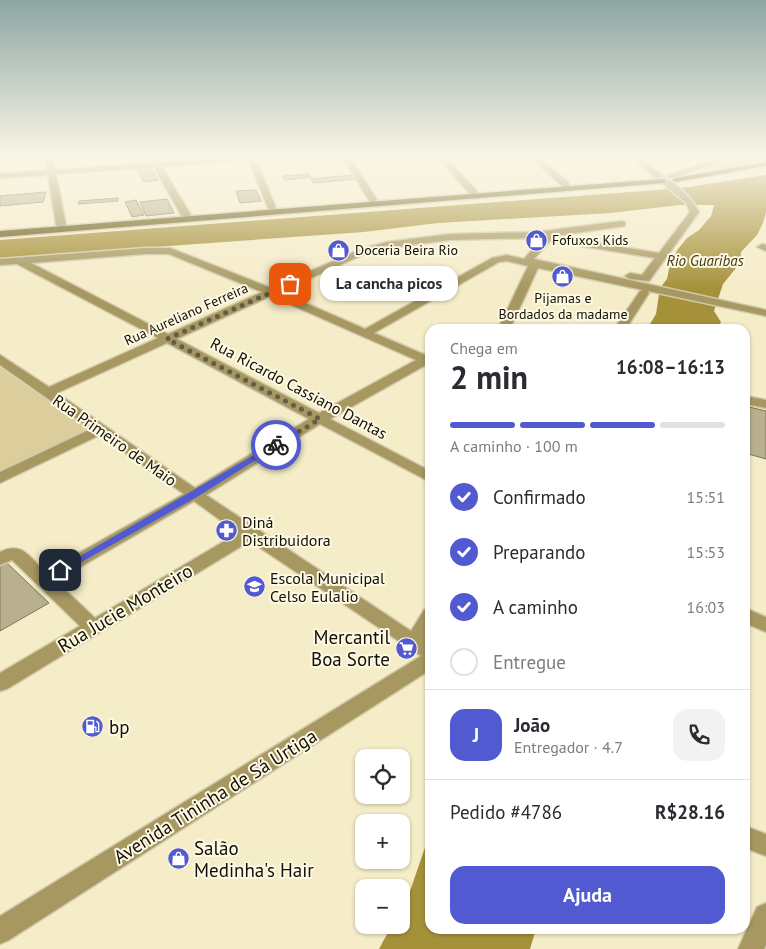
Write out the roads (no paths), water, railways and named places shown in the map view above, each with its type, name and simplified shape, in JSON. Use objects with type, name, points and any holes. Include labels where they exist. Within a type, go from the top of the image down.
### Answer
[{"type":"main road","points":[[0,232],[61,225],[357,201]]},
{"type":"main road","points":[[0,232],[385,201]]},
{"type":"street","points":[[57,201],[61,225]]},
{"type":"street","points":[[178,201],[186,216]]},
{"type":"street","points":[[269,201],[272,208]]},
{"type":"street","points":[[594,276],[617,274],[645,279],[660,256],[695,212],[689,201]]},
{"type":"street","points":[[536,235],[622,224]]},
{"type":"street","points":[[536,235],[660,256]]},
{"type":"street","name":"Rua Aureliano Ferreira","points":[[48,392],[364,251],[397,243],[450,237],[536,235]]},
{"type":"street","points":[[506,324],[531,262],[548,237]]},
{"type":"street","points":[[0,262],[158,250],[170,251],[273,293],[425,360]]},
{"type":"street","points":[[366,333],[496,260],[507,258],[594,276],[644,290],[766,313]]},
{"type":"street","name":"Rua Ricardo Cassiano Dantas","points":[[20,261],[425,473]]},
{"type":"street","points":[[623,324],[644,290]]},
{"type":"street","name":"Rua Primeiro de Maio","points":[[0,359],[250,534],[425,650]]},
{"type":"street","points":[[44,580],[194,495],[320,419],[425,363]]},
{"type":"street","points":[[750,401],[766,404]]},
{"type":"street","points":[[0,478],[100,430]]},
{"type":"street","name":"Rua Jucie Monteiro","points":[[0,683],[250,534]]},
{"type":"street","points":[[7,556],[44,580],[93,627]]},
{"type":"street","points":[[750,617],[766,625]]},
{"type":"street","points":[[413,643],[425,623]]},
{"type":"street","name":"Avenida Tininha de Sá Urtiga","points":[[0,931],[425,663]]},
{"type":"street","points":[[751,949],[766,916]]},
{"type":"water","name":"Rio Guaribas","points":[[508,201],[766,201],[766,212],[757,235],[741,252],[740,263],[723,284],[714,311],[721,322],[720,324],[650,324],[656,314],[660,288],[667,279],[670,264],[678,249],[711,216],[714,205],[680,205],[610,213],[438,223],[364,232],[0,258],[0,240]]},
{"type":"water","points":[[425,848],[425,934],[534,934],[530,949],[379,949],[387,934],[410,934],[410,891]]},
{"type":"place","name":"Fofuxos Kids","points":[[536,240]]},
{"type":"place","name":"Doceria Beira Rio","points":[[339,250]]},
{"type":"place","name":"Pijamas e Bordados da madame","points":[[563,276]]},
{"type":"place","name":"La cancha picos","points":[[290,284]]},
{"type":"place","name":"Diná Distribuidora","points":[[226,531]]},
{"type":"place","name":"Escola Municipal Celso Eulalio","points":[[254,587]]},
{"type":"place","name":"Mercantil Boa Sorte","points":[[406,648]]},
{"type":"place","name":"bp","points":[[93,727]]},
{"type":"place","name":"Salão Medinha's Hair","points":[[178,859]]}]
